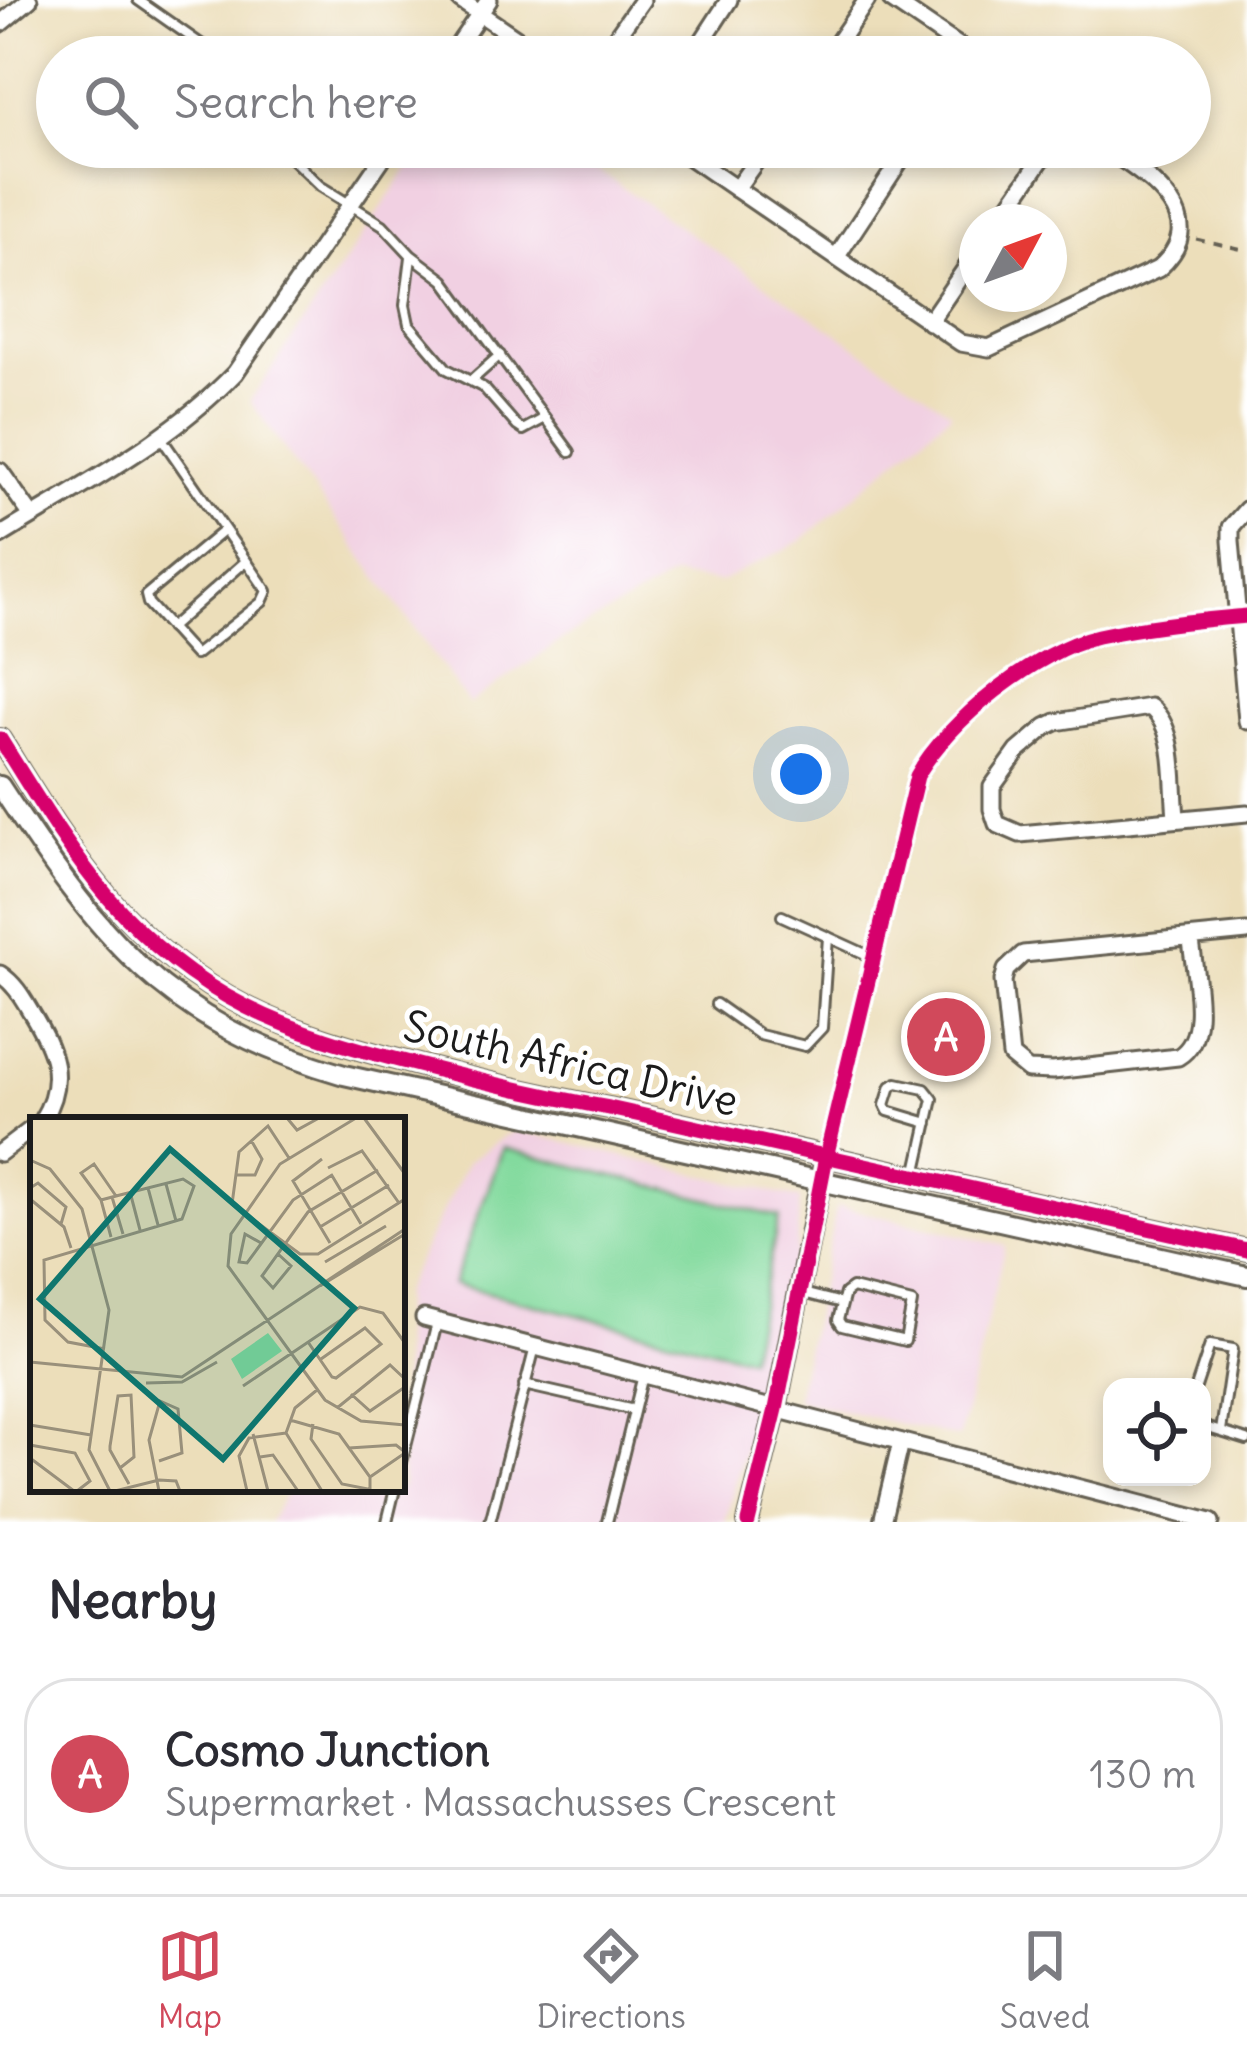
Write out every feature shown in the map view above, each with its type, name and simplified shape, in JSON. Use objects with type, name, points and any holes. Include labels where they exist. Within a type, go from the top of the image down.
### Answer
[{"type":"street","points":[[0,24],[29,0]]},
{"type":"street","points":[[460,0],[484,7],[519,36]]},
{"type":"street","points":[[617,36],[642,0]]},
{"type":"street","points":[[706,36],[729,0]]},
{"type":"street","points":[[842,36],[867,0]]},
{"type":"street","points":[[891,0],[943,36]]},
{"type":"street","points":[[464,36],[484,7]]},
{"type":"street","points":[[0,536],[159,435],[235,373],[376,168]]},
{"type":"street","points":[[706,168],[928,322],[976,348],[1001,344],[1158,269],[1177,247],[1180,235],[1175,208],[1162,190],[1132,168]]},
{"type":"street","points":[[736,189],[751,168]]},
{"type":"street","points":[[837,256],[895,168]]},
{"type":"street","points":[[1010,204],[1035,168]]},
{"type":"street","points":[[928,322],[959,278]]},
{"type":"street","points":[[0,471],[32,516]]},
{"type":"street","points":[[1247,509],[1232,526],[1247,721]]},
{"type":"street","points":[[748,1522],[826,1157],[917,776],[946,733],[972,709],[1047,656],[1096,637],[1242,616]]},
{"type":"street","points":[[1176,816],[1165,724],[1150,706],[1056,722],[1018,751],[992,787],[997,824],[1009,832],[1247,813]]},
{"type":"street","name":"South Africa Drive","points":[[0,739],[107,896],[183,968],[247,1010],[347,1049],[512,1090],[1247,1250]]},
{"type":"street","name":"South Africa Drive","points":[[0,786],[72,894],[114,944],[178,998],[246,1039],[344,1076],[1247,1276]]},
{"type":"street","points":[[1191,940],[1197,1035],[1186,1053],[1053,1071],[1028,1070],[1011,1056],[1003,981],[1006,970],[1023,954],[1247,932]]},
{"type":"street","points":[[0,974],[14,985],[52,1048],[57,1084],[43,1117]]},
{"type":"street","points":[[0,1153],[30,1130]]},
{"type":"street","points":[[430,1319],[1211,1522]]},
{"type":"street","points":[[882,1522],[901,1442]]},
{"type":"lane","points":[[138,0],[189,36]]},
{"type":"lane","points":[[302,168],[320,186],[383,225],[410,255],[444,280],[570,452]]},
{"type":"lane","points":[[410,255],[409,325],[447,369],[484,388],[517,426],[523,430],[545,418]]},
{"type":"lane","points":[[472,380],[500,356]]},
{"type":"lane","points":[[159,435],[267,591],[262,602],[198,656],[148,603],[147,593],[223,532]]},
{"type":"lane","points":[[170,628],[246,561]]},
{"type":"lane","points":[[782,916],[873,958]]},
{"type":"lane","points":[[716,1004],[760,1035],[805,1046],[822,1028],[828,937]]},
{"type":"lane","points":[[916,1175],[928,1123],[931,1093],[897,1083],[892,1086],[885,1105],[888,1111],[928,1123]]},
{"type":"lane","points":[[850,1288],[912,1303],[906,1339],[901,1342],[844,1327],[838,1320],[842,1304],[850,1288]]},
{"type":"lane","points":[[798,1292],[842,1304]]},
{"type":"lane","points":[[405,1447],[430,1319]]},
{"type":"lane","points":[[1199,1378],[1210,1345],[1232,1349],[1221,1431]]},
{"type":"lane","points":[[490,1522],[535,1346]]},
{"type":"lane","points":[[608,1522],[644,1374]]},
{"type":"lane","points":[[524,1385],[635,1410]]},
{"type":"lane","points":[[1211,1428],[1247,1440]]},
{"type":"lane","points":[[387,1522],[394,1492]]},
{"type":"path","points":[[1180,235],[1247,251]]},
{"type":"shaded area","points":[[409,168],[594,168],[952,412],[801,541],[720,582],[673,576],[569,635],[469,704],[250,401]]},
{"type":"shaded area","points":[[515,1130],[800,1199],[796,1256],[725,1522],[269,1522],[286,1492],[405,1492],[405,1287],[468,1161]]},
{"type":"shaded area","points":[[837,1206],[1005,1246],[959,1438],[796,1399]]},
{"type":"green space","points":[[503,1148],[779,1217],[749,1358],[453,1284]]},
{"type":"cycle path","points":[[748,1522],[776,1409],[826,1157],[917,776],[971,711],[1048,656],[1098,636],[1247,616]]},
{"type":"cycle path","points":[[0,739],[79,860],[141,932],[210,987],[285,1024],[368,1052],[487,1082],[1247,1250]]},
{"type":"place","name":"Cosmo Junction","points":[[946,1037]]}]
